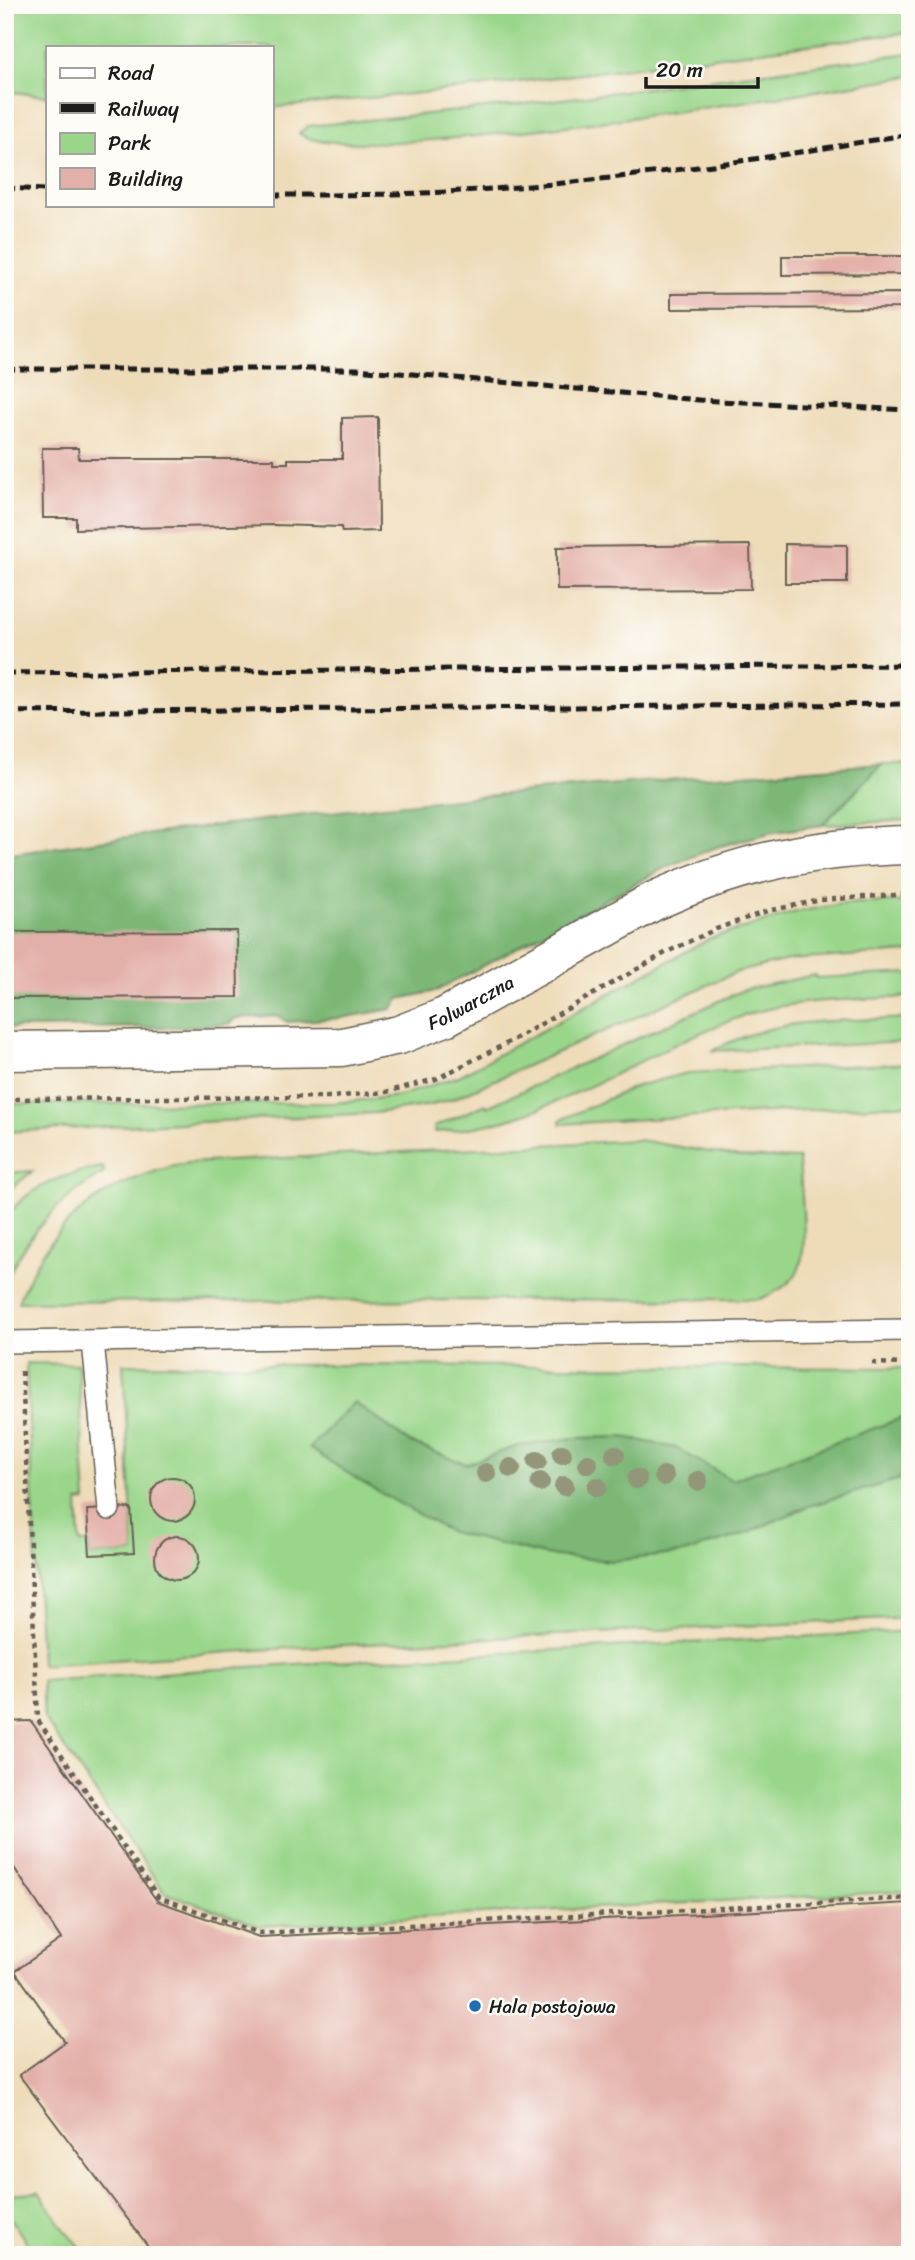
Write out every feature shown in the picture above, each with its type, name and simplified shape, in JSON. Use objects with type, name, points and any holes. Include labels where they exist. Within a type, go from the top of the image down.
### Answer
[{"type":"street","name":"Folwarczna","points":[[5,1051],[342,1047],[378,1041],[445,1017],[654,901],[690,885],[780,856],[849,847],[910,845]]},
{"type":"lane","points":[[5,1342],[910,1330]]},
{"type":"lane","points":[[93,1341],[109,1509]]},
{"type":"path","points":[[21,1360],[38,1720],[158,1898],[259,1933],[910,1898]]},
{"type":"green space","points":[[5,5],[910,5],[910,32],[471,88],[273,108],[273,46],[46,46],[46,96],[5,91]]},
{"type":"green space","points":[[910,53],[910,76],[589,123],[398,142],[332,142],[299,133],[308,126],[525,104]]},
{"type":"green space","points":[[882,764],[910,764],[910,820],[822,825]]},
{"type":"green space","points":[[882,764],[822,825],[769,833],[717,847],[668,866],[436,991],[399,999],[392,1009],[341,1018],[287,1022],[279,1016],[236,1018],[229,1024],[180,1027],[5,1028],[5,855],[223,825],[442,800]]},
{"type":"green space","points":[[910,901],[910,952],[788,960],[737,972],[455,1098],[432,1105],[376,1113],[5,1132],[5,1104],[334,1103],[399,1096],[459,1076],[709,939],[796,912],[841,904]]},
{"type":"green space","points":[[910,973],[910,997],[807,1003],[766,1009],[706,1030],[556,1102],[477,1127],[434,1132],[434,1127],[486,1104],[487,1107],[743,990],[815,975],[816,978]]},
{"type":"green space","points":[[910,1018],[910,1042],[712,1051],[760,1031],[808,1022]]},
{"type":"green space","points":[[910,1063],[910,1104],[561,1124],[560,1120],[637,1086],[687,1073]]},
{"type":"green space","points":[[639,1140],[739,1157],[799,1159],[803,1251],[796,1274],[789,1283],[760,1299],[18,1302],[46,1249],[63,1227],[83,1209],[130,1181],[187,1163]]},
{"type":"green space","points":[[103,1167],[105,1172],[73,1194],[46,1219],[23,1249],[5,1284],[3,1241],[6,1220],[13,1208],[23,1198],[48,1183]]},
{"type":"green space","points":[[33,1171],[5,1193],[5,1173]]},
{"type":"green space","points":[[26,1363],[78,1364],[86,1501],[78,1502],[80,1543],[89,1543],[90,1555],[134,1553],[123,1364],[910,1368],[910,1618],[305,1647],[41,1665]]},
{"type":"green space","points":[[354,1402],[411,1443],[466,1464],[518,1446],[573,1438],[624,1437],[676,1448],[732,1480],[910,1415],[910,1476],[809,1506],[744,1534],[684,1553],[612,1561],[544,1555],[450,1532],[363,1483],[309,1448]]},
{"type":"green space","points":[[910,1631],[910,1891],[260,1926],[165,1893],[44,1718],[42,1681],[294,1664]]},
{"type":"green space","points":[[39,2192],[65,2230],[88,2255],[34,2254],[9,2216],[5,2194]]},
{"type":"building","points":[[782,256],[910,256],[910,274],[782,275]]},
{"type":"building","points":[[910,293],[910,308],[671,309],[671,294]]},
{"type":"building","points":[[378,417],[379,531],[342,532],[341,527],[275,525],[76,529],[76,518],[43,518],[42,448],[78,448],[79,459],[274,459],[274,463],[288,463],[288,459],[342,459],[342,418]]},
{"type":"building","points":[[785,544],[847,545],[847,583],[785,583]]},
{"type":"building","points":[[750,545],[751,589],[557,590],[557,547]]},
{"type":"building","points":[[237,931],[238,997],[5,998],[5,932]]},
{"type":"building","points":[[173,1477],[188,1484],[195,1499],[188,1514],[173,1521],[158,1514],[151,1499],[158,1484]]},
{"type":"building","points":[[131,1508],[134,1553],[90,1555],[87,1510]]},
{"type":"building","points":[[177,1536],[192,1543],[199,1558],[192,1573],[177,1580],[162,1573],[155,1558],[162,1543]]},
{"type":"building","name":"Hala postojowa","points":[[31,1721],[157,1901],[259,1937],[910,1903],[910,2253],[161,2255],[151,2250],[19,2075],[65,2042],[15,1971],[61,1939],[13,1866],[7,1843],[5,1722]]},
{"type":"railway","points":[[273,195],[438,192],[574,182],[743,161],[910,134]]},
{"type":"railway","points":[[5,188],[46,190]]},
{"type":"railway","points":[[5,369],[356,369],[699,400],[910,410]]},
{"type":"railway","points":[[5,673],[910,665]]},
{"type":"railway","points":[[5,712],[910,704]]},
{"type":"place","name":"Hala postojowa","points":[[475,2006]]}]
